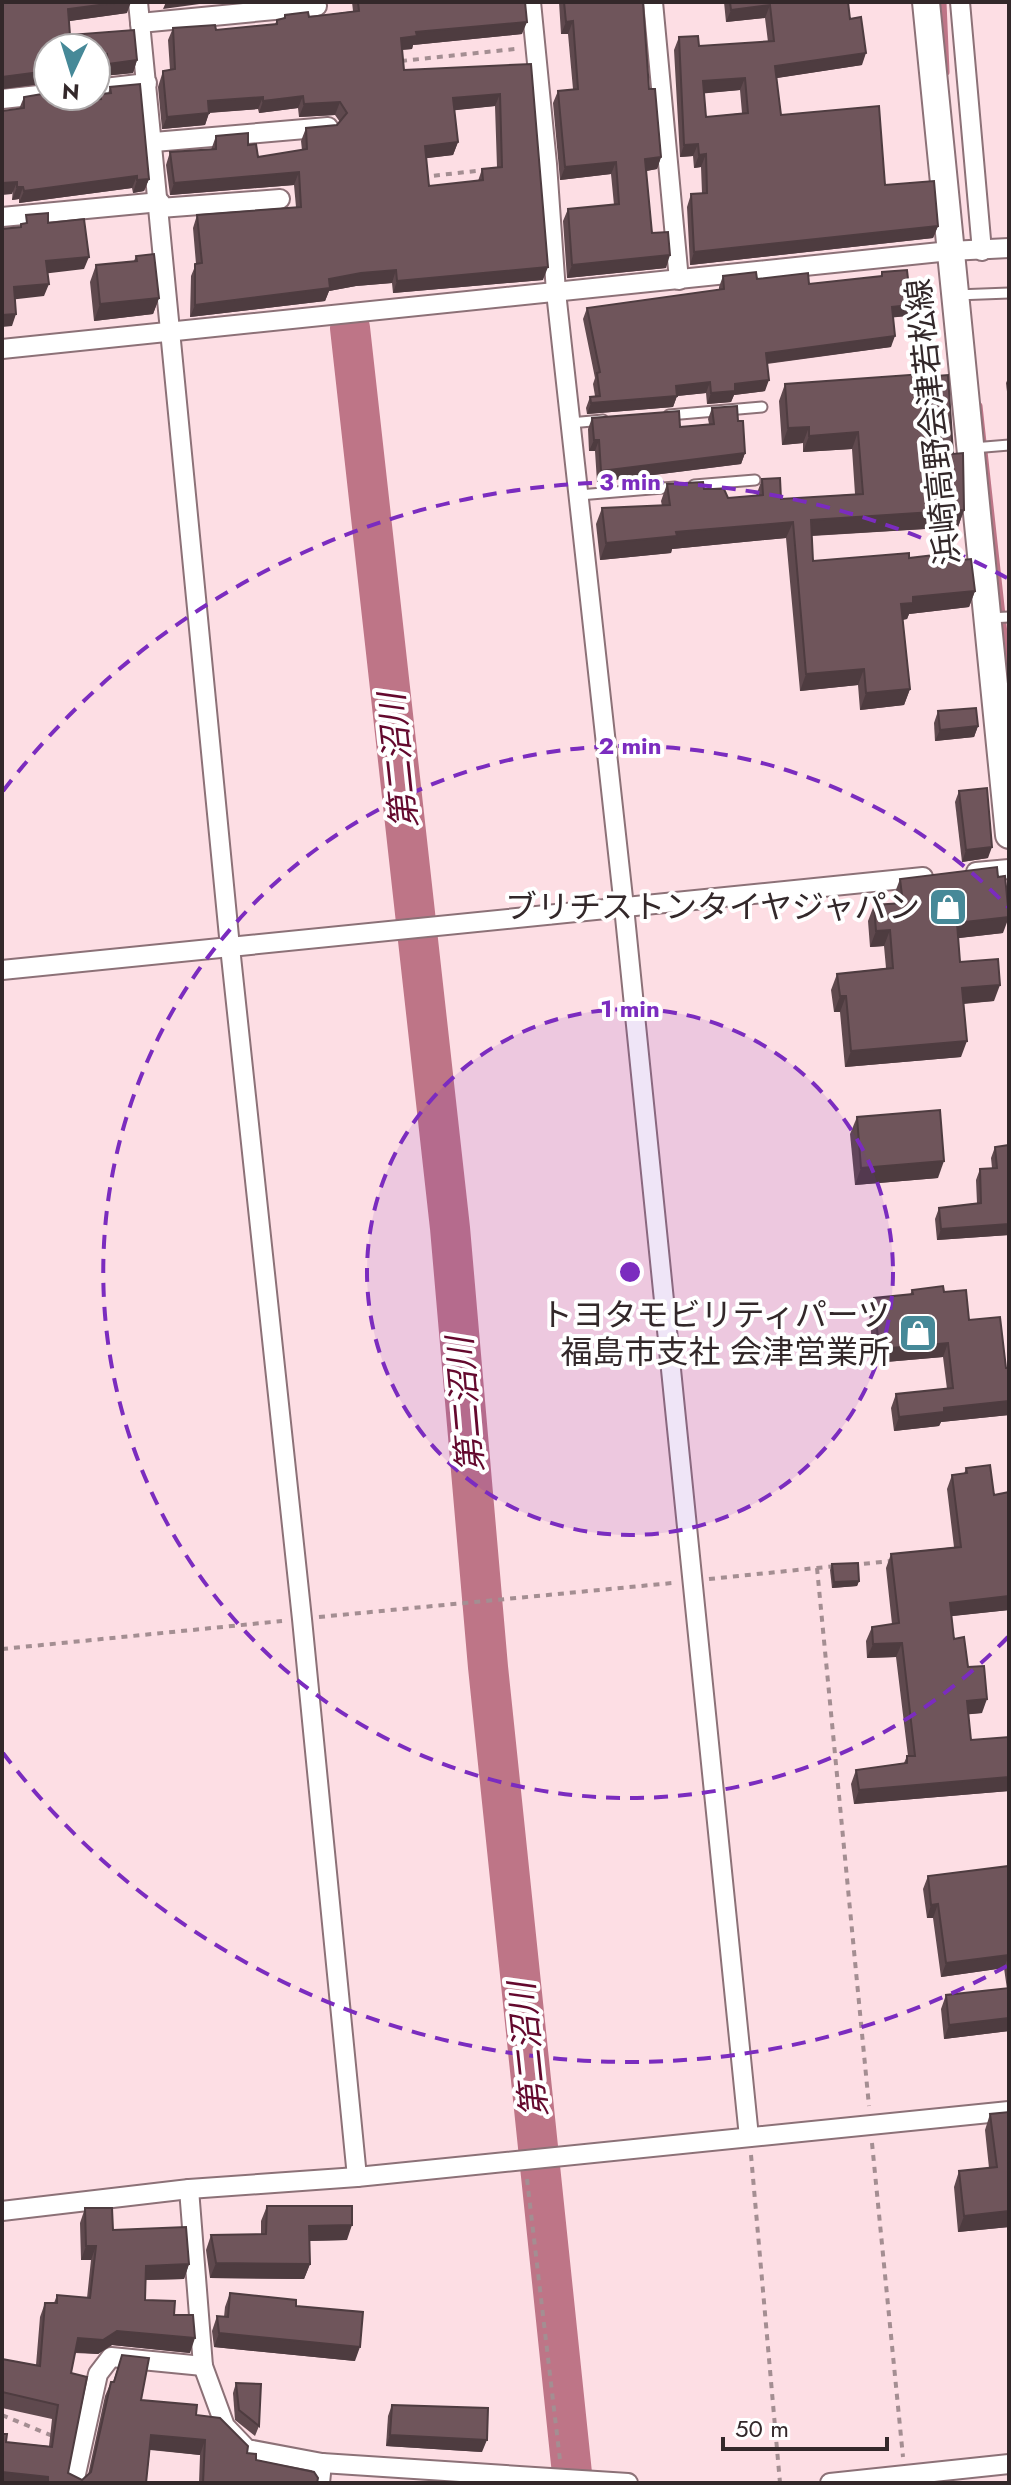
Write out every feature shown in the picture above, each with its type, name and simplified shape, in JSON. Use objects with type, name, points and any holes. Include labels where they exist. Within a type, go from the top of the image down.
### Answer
[{"type":"main road","name":"浜崎高野会津若松線","points":[[926,2],[970,448],[998,618],[1009,835]]},
{"type":"street","points":[[138,2],[230,947],[302,1619],[357,2177]]},
{"type":"street","points":[[531,2],[556,292],[624,907],[749,2137]]},
{"type":"street","points":[[653,2],[679,280]]},
{"type":"street","points":[[960,2],[982,251]]},
{"type":"street","points":[[140,23],[317,6]]},
{"type":"street","points":[[112,87],[147,83]]},
{"type":"street","points":[[2,99],[32,96]]},
{"type":"street","points":[[154,142],[331,126]]},
{"type":"street","points":[[2,217],[280,199]]},
{"type":"street","points":[[2,349],[950,251],[1009,248]]},
{"type":"street","points":[[2,970],[1009,869]]},
{"type":"street","points":[[2,2211],[189,2189],[357,2177],[1009,2111]]},
{"type":"street","points":[[189,2189],[203,2366],[225,2426],[247,2449],[322,2463],[628,2483]]},
{"type":"street","points":[[74,2483],[98,2374],[105,2361],[111,2357],[203,2366]]},
{"type":"street","points":[[320,2483],[322,2463]]},
{"type":"street","points":[[830,2483],[1009,2464]]},
{"type":"lane","points":[[955,295],[1009,293]]},
{"type":"lane","points":[[659,416],[762,407]]},
{"type":"lane","points":[[570,423],[614,419]]},
{"type":"lane","points":[[970,448],[1004,445]]},
{"type":"lane","points":[[579,495],[755,480]]},
{"type":"path","points":[[394,62],[534,47]]},
{"type":"path","points":[[418,177],[490,170]]},
{"type":"path","points":[[2,1649],[905,1560]]},
{"type":"path","points":[[817,1568],[905,2475]]},
{"type":"path","points":[[749,2137],[780,2483]]},
{"type":"path","points":[[528,2160],[562,2480]]},
{"type":"path","points":[[2,2415],[82,2448]]},
{"type":"building","points":[[2,2],[122,2],[68,9],[70,32],[32,32],[32,73],[2,77]]},
{"type":"building","points":[[358,2],[525,2],[527,22],[416,32],[417,36],[401,38],[404,70],[531,64],[548,267],[397,281],[396,270],[361,273],[329,279],[330,288],[195,305],[195,264],[202,263],[197,215],[301,207],[299,172],[174,183],[170,152],[216,149],[216,136],[248,133],[248,145],[256,144],[258,157],[307,149],[306,128],[337,125],[347,113],[340,102],[304,104],[303,96],[263,101],[263,97],[208,101],[209,113],[167,117],[163,71],[175,69],[173,28],[215,25],[216,30],[277,24],[277,20],[285,18],[285,15],[308,12],[309,17],[359,11]],"holes":[[[500,94],[502,167],[482,169],[483,180],[429,186],[425,146],[458,142],[453,98]]]},
{"type":"building","points":[[564,2],[643,2],[649,89],[655,89],[661,157],[645,159],[652,233],[668,232],[670,255],[572,265],[568,209],[619,204],[616,162],[565,167],[558,91],[578,89],[573,21],[566,22]]},
{"type":"building","points":[[730,2],[848,2],[850,19],[861,17],[866,53],[775,66],[781,115],[879,106],[885,185],[934,181],[938,226],[694,252],[691,194],[707,193],[706,154],[699,155],[698,144],[684,145],[679,37],[698,36],[699,46],[774,41],[770,5],[731,10]],"holes":[[[745,78],[748,113],[706,117],[703,81]]]},
{"type":"building","points":[[134,30],[137,60],[112,63],[112,32],[108,32]]},
{"type":"building","points":[[140,84],[149,179],[137,180],[137,176],[24,191],[23,187],[17,187],[17,182],[2,183],[2,111],[24,108],[24,97],[32,96],[32,112],[112,112],[112,87]]},
{"type":"building","points":[[48,213],[48,223],[84,219],[89,257],[46,261],[49,284],[14,287],[16,314],[2,315],[2,229],[21,227],[21,224],[27,223],[26,215]]},
{"type":"building","points":[[154,254],[159,298],[100,304],[96,265],[137,261],[136,256]]},
{"type":"building","points":[[907,270],[911,305],[892,307],[895,336],[766,353],[769,380],[735,384],[735,391],[711,393],[710,382],[676,386],[677,396],[591,403],[590,397],[600,396],[597,373],[600,372],[587,308],[724,289],[723,276],[756,272],[757,279],[808,273],[809,284],[882,276],[882,272]]},
{"type":"building","points":[[923,374],[923,377],[948,375],[953,454],[963,453],[964,510],[811,520],[813,561],[909,553],[909,558],[942,554],[943,562],[971,559],[975,591],[913,597],[913,603],[901,604],[910,689],[866,693],[864,669],[806,674],[793,522],[676,532],[677,536],[606,543],[602,508],[670,505],[667,484],[703,482],[704,489],[724,489],[728,498],[763,495],[762,479],[780,478],[781,499],[863,494],[858,432],[809,436],[809,427],[788,428],[785,384]]},
{"type":"building","points":[[737,406],[738,421],[743,421],[745,453],[601,471],[599,440],[594,440],[592,418],[679,411],[680,427],[714,424],[712,408]]},
{"type":"building","points":[[976,708],[978,726],[940,730],[938,711]]},
{"type":"building","points":[[987,788],[992,847],[966,850],[959,791]]},
{"type":"building","points":[[997,867],[998,877],[1005,876],[1009,917],[957,923],[960,962],[998,959],[1000,985],[962,988],[967,1041],[851,1051],[846,996],[840,996],[837,974],[893,968],[890,930],[876,931],[874,905],[903,903],[900,879]]},
{"type":"building","points":[[940,1110],[944,1161],[861,1168],[857,1117]]},
{"type":"building","points":[[1009,1145],[1009,1224],[941,1229],[939,1208],[981,1203],[980,1169],[997,1168],[995,1147]]},
{"type":"building","points":[[943,1286],[944,1292],[966,1290],[969,1320],[1000,1317],[1006,1368],[1009,1368],[1009,1401],[944,1408],[944,1412],[899,1417],[896,1394],[953,1388],[948,1343],[879,1349],[874,1298],[913,1294],[912,1290]]},
{"type":"building","points":[[990,1465],[994,1495],[1009,1492],[1009,1596],[950,1603],[954,1639],[964,1637],[968,1667],[984,1666],[987,1699],[967,1701],[971,1740],[1009,1737],[1009,1777],[859,1790],[856,1770],[907,1763],[907,1756],[915,1756],[902,1643],[873,1644],[872,1627],[899,1623],[891,1554],[961,1547],[952,1475],[967,1473],[966,1468]]},
{"type":"building","points":[[858,1563],[859,1581],[834,1582],[832,1564]]},
{"type":"building","points":[[1009,1866],[1009,1955],[946,1963],[938,1904],[931,1905],[928,1876]]},
{"type":"building","points":[[1009,1988],[1009,2018],[949,2025],[946,1995]]},
{"type":"building","points":[[1009,2112],[1009,2211],[964,2216],[959,2171],[997,2167],[990,2114]]},
{"type":"building","points":[[267,2206],[352,2206],[352,2225],[309,2226],[310,2264],[216,2263],[211,2235],[266,2234]]},
{"type":"building","points":[[85,2208],[112,2208],[113,2230],[186,2227],[189,2264],[146,2266],[145,2300],[175,2301],[174,2315],[193,2315],[195,2338],[117,2331],[103,2340],[78,2338],[71,2373],[87,2377],[68,2473],[82,2480],[91,2472],[111,2382],[114,2382],[122,2355],[149,2358],[141,2400],[197,2405],[196,2415],[220,2418],[248,2446],[247,2453],[256,2454],[256,2460],[314,2472],[317,2483],[203,2483],[205,2440],[151,2435],[146,2483],[48,2483],[48,2477],[2,2472],[2,2434],[7,2434],[6,2442],[52,2447],[58,2405],[2,2392],[2,2359],[40,2366],[45,2303],[57,2303],[57,2295],[90,2298],[96,2246],[86,2246]]},
{"type":"building","points":[[230,2293],[296,2300],[296,2306],[363,2312],[360,2347],[219,2333],[217,2316],[228,2317]]},
{"type":"building","points":[[236,2383],[261,2384],[259,2426],[239,2410]]},
{"type":"building","points":[[392,2405],[488,2408],[487,2440],[390,2435]]},
{"type":"waterway","points":[[943,2],[946,72]]},
{"type":"waterway","name":"第二沼川","points":[[350,328],[450,1228],[488,1667],[573,2483]]},
{"type":"waterway","points":[[979,406],[1009,679]]},
{"type":"place","name":"ブリチストンタイヤジャパン","points":[[948,907]]},
{"type":"place","name":"トヨタモビリティパーツ 福島市支社 会津営業所","points":[[918,1333]]}]
